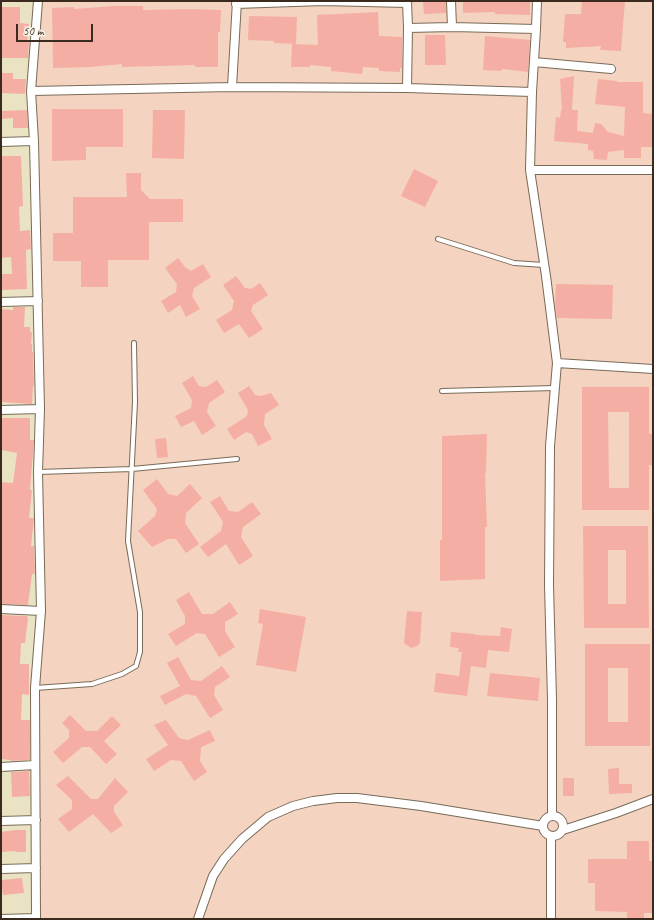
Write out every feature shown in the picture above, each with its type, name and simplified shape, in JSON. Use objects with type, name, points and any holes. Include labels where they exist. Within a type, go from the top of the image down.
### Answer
[{"type":"street","points":[[1,919],[36,918],[35,688],[41,611],[38,472],[40,409],[34,141],[31,92],[38,1]]},
{"type":"street","points":[[232,87],[236,2],[323,1],[407,2],[407,88]]},
{"type":"street","points":[[451,1],[452,27]]},
{"type":"street","points":[[537,1],[532,92],[530,170],[557,363],[550,446],[549,585],[552,708],[552,816]]},
{"type":"street","points":[[408,28],[536,28]]},
{"type":"street","points":[[534,62],[611,69]]},
{"type":"street","points":[[31,92],[232,87],[407,88],[532,92]]},
{"type":"street","points":[[1,142],[34,141]]},
{"type":"street","points":[[530,170],[653,170]]},
{"type":"street","points":[[1,302],[38,300]]},
{"type":"street","points":[[557,363],[653,369]]},
{"type":"street","points":[[1,410],[40,409]]},
{"type":"street","points":[[1,609],[41,611]]},
{"type":"street","points":[[1,767],[35,765]]},
{"type":"street","points":[[198,919],[213,876],[224,859],[242,839],[268,817],[300,804],[337,798],[357,798],[421,806],[543,826]]},
{"type":"street","points":[[563,830],[564,826],[560,818],[552,816],[547,818],[543,826],[545,833],[551,836],[557,836],[563,830],[653,799]]},
{"type":"street","points":[[1,821],[36,820]]},
{"type":"street","points":[[551,836],[551,919]]},
{"type":"street","points":[[1,869],[36,868]]},
{"type":"lane","points":[[438,239],[514,264],[544,265]]},
{"type":"lane","points":[[35,688],[92,684],[122,674],[136,666],[140,652],[140,612],[128,541],[135,402],[134,343]]},
{"type":"lane","points":[[442,391],[555,388]]},
{"type":"lane","points":[[38,472],[132,469],[237,458]]},
{"type":"shaded area","points":[[38,1],[653,1],[653,919],[36,919],[35,688],[41,611],[31,91]]},
{"type":"building","points":[[423,1],[446,1],[446,13],[424,14]]},
{"type":"building","points":[[463,1],[530,1],[530,15],[495,14],[495,12],[463,13]]},
{"type":"building","points":[[582,1],[625,1],[621,51],[600,50],[601,46],[566,48],[566,42],[563,42],[565,14],[581,14]]},
{"type":"building","points":[[114,6],[143,6],[143,10],[221,10],[220,32],[218,32],[218,67],[195,67],[195,65],[122,67],[122,64],[53,68],[52,8],[74,7],[74,9]]},
{"type":"building","points":[[1,7],[20,7],[20,23],[29,24],[27,42],[29,42],[28,58],[1,58]]},
{"type":"building","points":[[378,12],[379,36],[402,37],[402,68],[400,68],[400,72],[379,71],[379,68],[363,67],[362,74],[331,71],[331,67],[310,65],[310,67],[291,67],[292,44],[318,45],[317,15]]},
{"type":"building","points":[[249,16],[297,17],[296,44],[248,40]]},
{"type":"building","points":[[425,35],[445,35],[446,65],[425,65]]},
{"type":"building","points":[[485,36],[530,40],[528,72],[502,69],[501,71],[483,70]]},
{"type":"building","points":[[1,73],[13,73],[13,79],[26,79],[25,94],[1,93]]},
{"type":"building","points":[[574,76],[572,110],[578,110],[577,131],[593,133],[595,123],[601,124],[608,132],[624,136],[625,107],[595,104],[598,79],[617,82],[643,82],[643,113],[653,114],[653,147],[641,147],[641,158],[624,158],[624,150],[608,152],[607,160],[594,159],[593,151],[588,150],[588,144],[554,141],[556,117],[560,118],[562,110],[560,79]]},
{"type":"building","points":[[52,109],[123,109],[123,147],[86,147],[86,160],[52,161]]},
{"type":"building","points":[[27,110],[28,128],[13,128],[13,118],[1,119],[1,111]]},
{"type":"building","points":[[153,110],[185,110],[184,159],[152,158]]},
{"type":"building","points":[[1,156],[21,156],[23,206],[19,207],[20,231],[30,230],[31,249],[26,250],[27,289],[1,290],[1,274],[12,274],[11,257],[1,258]]},
{"type":"building","points":[[414,169],[438,181],[425,207],[401,196]]},
{"type":"building","points":[[126,173],[141,173],[141,190],[150,199],[183,199],[183,222],[149,222],[149,260],[108,260],[108,287],[81,287],[81,261],[53,261],[53,233],[73,233],[73,197],[127,197]]},
{"type":"building","points":[[178,258],[185,267],[191,271],[203,264],[211,277],[194,288],[192,296],[200,309],[186,317],[180,305],[168,313],[161,301],[176,292],[177,284],[165,268]]},
{"type":"building","points":[[236,276],[245,288],[251,289],[260,283],[268,295],[253,305],[251,311],[263,329],[249,338],[239,324],[224,333],[216,320],[232,310],[234,301],[223,285]]},
{"type":"building","points":[[556,284],[613,285],[612,319],[557,318],[555,306]]},
{"type":"building","points":[[13,307],[25,307],[24,327],[30,327],[30,332],[32,332],[31,344],[33,352],[34,386],[33,385],[32,404],[1,402],[1,309],[13,310]]},
{"type":"building","points":[[193,376],[199,386],[206,387],[217,380],[225,392],[209,403],[207,412],[216,426],[202,435],[194,421],[181,427],[175,416],[191,408],[192,400],[182,383]]},
{"type":"building","points":[[249,386],[255,395],[261,396],[271,393],[279,405],[265,414],[264,425],[272,439],[258,446],[252,434],[246,432],[234,440],[227,429],[247,416],[248,410],[238,393]]},
{"type":"building","points":[[582,387],[649,387],[649,434],[653,434],[653,465],[649,465],[649,510],[582,510]],"holes":[[[608,412],[629,412],[629,488],[609,488]]]},
{"type":"building","points":[[1,418],[30,418],[30,440],[34,440],[30,490],[32,490],[29,518],[34,518],[31,546],[34,546],[35,574],[32,574],[28,605],[1,604],[1,482],[13,483],[17,453],[1,450]]},
{"type":"building","points":[[487,434],[485,473],[487,527],[485,527],[485,579],[440,581],[440,540],[442,540],[442,436]]},
{"type":"building","points":[[166,438],[168,457],[157,458],[155,439]]},
{"type":"building","points":[[157,479],[168,494],[177,496],[190,484],[202,498],[186,513],[185,523],[199,544],[186,553],[176,539],[168,539],[152,547],[138,531],[155,516],[157,509],[143,490]]},
{"type":"building","points":[[220,496],[229,511],[238,512],[252,502],[261,514],[243,527],[241,537],[253,556],[239,565],[226,544],[208,557],[200,547],[221,531],[223,522],[210,502]]},
{"type":"building","points":[[583,526],[648,526],[649,628],[584,628]],"holes":[[[608,550],[626,550],[626,604],[608,604]]]},
{"type":"building","points":[[189,592],[202,614],[213,614],[230,602],[238,614],[225,622],[225,631],[235,647],[219,657],[205,634],[197,633],[176,646],[168,634],[185,624],[185,616],[176,600]]},
{"type":"building","points":[[260,609],[306,617],[296,672],[256,665],[263,624],[258,623]]},
{"type":"building","points":[[407,611],[422,612],[420,643],[411,648],[404,643]]},
{"type":"building","points":[[1,615],[27,616],[28,618],[25,643],[21,643],[20,664],[29,664],[29,695],[22,694],[21,720],[30,720],[30,760],[11,761],[1,759]]},
{"type":"building","points":[[501,627],[512,629],[509,652],[488,650],[486,668],[471,666],[467,696],[434,692],[436,673],[459,676],[462,652],[458,652],[459,648],[450,647],[451,632],[500,636]]},
{"type":"building","points":[[585,644],[650,644],[650,746],[585,746]],"holes":[[[608,668],[628,668],[628,722],[608,722]]]},
{"type":"building","points":[[178,657],[191,680],[201,681],[222,666],[230,677],[215,687],[214,695],[223,710],[210,718],[196,696],[186,694],[165,705],[160,696],[180,686],[167,663]]},
{"type":"building","points":[[490,673],[540,678],[538,701],[487,696]]},
{"type":"building","points":[[70,715],[86,731],[97,731],[112,716],[121,725],[104,741],[117,754],[106,764],[90,747],[82,747],[63,763],[53,752],[69,738],[69,730],[62,723]]},
{"type":"building","points":[[166,720],[179,738],[188,740],[210,730],[215,741],[201,747],[200,761],[207,772],[194,781],[181,761],[171,760],[154,771],[146,759],[168,745],[154,725]]},
{"type":"building","points":[[619,768],[619,784],[632,784],[632,793],[609,794],[608,769]]},
{"type":"building","points":[[29,771],[30,796],[12,797],[11,772]]},
{"type":"building","points":[[68,776],[91,799],[98,799],[115,778],[128,792],[114,806],[114,812],[123,825],[111,833],[93,814],[69,832],[58,819],[72,809],[72,800],[56,785]]},
{"type":"building","points":[[563,778],[574,778],[574,796],[563,796]]},
{"type":"building","points":[[26,830],[26,852],[2,852],[1,832]]},
{"type":"building","points":[[627,841],[649,841],[649,861],[653,861],[653,913],[644,913],[644,919],[627,919],[627,912],[595,911],[595,883],[588,883],[588,859],[627,859]]},
{"type":"building","points":[[22,878],[24,893],[3,895],[1,880]]}]
